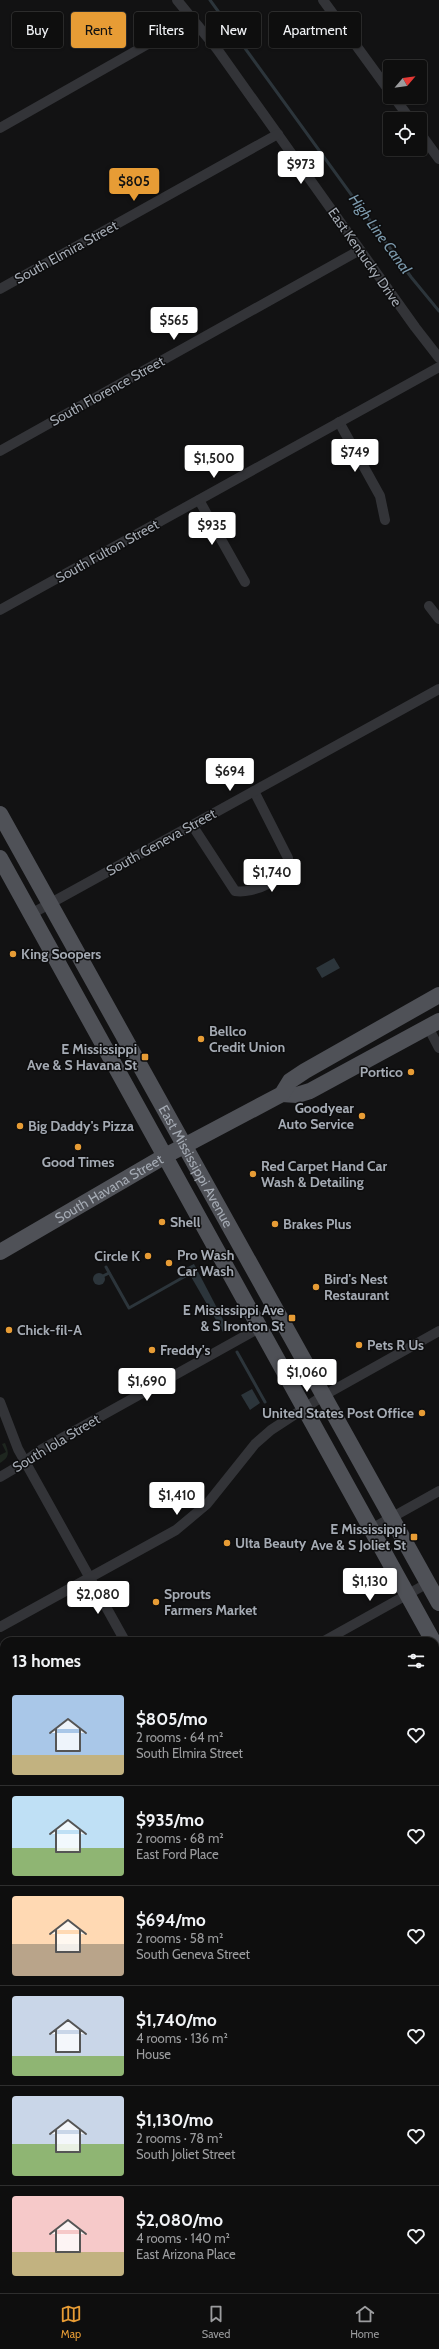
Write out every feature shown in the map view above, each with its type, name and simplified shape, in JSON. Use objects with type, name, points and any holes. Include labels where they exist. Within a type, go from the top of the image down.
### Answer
[{"type":"main road","name":"East Mississippi Avenue","points":[[1,817],[439,1603]]},
{"type":"main road","name":"East Mississippi Avenue","points":[[0,858],[431,1637]]},
{"type":"main road","name":"South Havana Street","points":[[282,1094],[289,1082],[299,1074],[438,996]]},
{"type":"main road","points":[[433,1024],[428,1016],[438,996]]},
{"type":"main road","points":[[390,1048],[403,1030],[406,1014]]},
{"type":"main road","name":"South Havana Street","points":[[0,1252],[184,1145],[282,1094],[297,1095],[310,1091],[433,1024]]},
{"type":"street","name":"East Kentucky Drive","points":[[177,0],[186,12]]},
{"type":"street","points":[[323,0],[383,82]]},
{"type":"street","name":"East Kentucky Drive","points":[[198,27],[278,134],[439,358]]},
{"type":"street","points":[[0,128],[141,48]]},
{"type":"street","name":"South Elmira Street","points":[[0,289],[278,134]]},
{"type":"street","points":[[427,143],[439,159]]},
{"type":"street","name":"South Florence Street","points":[[0,451],[360,250]]},
{"type":"street","name":"South Fulton Street","points":[[0,610],[439,367]]},
{"type":"street","points":[[339,422],[380,496],[385,520]]},
{"type":"street","points":[[199,500],[245,582]]},
{"type":"street","points":[[429,606],[439,619]]},
{"type":"street","name":"South Geneva Street","points":[[31,914],[439,689]]},
{"type":"street","points":[[192,825],[235,891],[251,891],[264,885],[285,870],[288,866],[288,858],[254,791]]},
{"type":"street","points":[[433,1024],[439,1048]]},
{"type":"street","name":"South Iola Street","points":[[0,1477],[25,1462],[42,1449],[259,1328]]},
{"type":"street","points":[[0,1627],[167,1536],[190,1520],[207,1504],[258,1441],[323,1396],[439,1331]]},
{"type":"street","points":[[0,1402],[25,1462],[123,1637]]},
{"type":"street","points":[[371,1529],[439,1491]]},
{"type":"street","points":[[331,1637],[428,1583]]},
{"type":"shaded area","points":[[334,958],[340,968],[322,978],[316,968]]},
{"type":"shaded area","points":[[194,1264],[228,1329],[223,1332],[186,1268]]},
{"type":"shaded area","points":[[97,1273],[101,1273],[105,1279],[101,1285],[97,1285],[93,1281],[93,1277]]},
{"type":"shaded area","points":[[252,1389],[260,1403],[250,1410],[241,1395]]},
{"type":"shaded area","points":[[5,1443],[8,1454],[6,1459],[0,1463],[0,1455],[6,1452],[2,1444]]},
{"type":"waterway","name":"High Line Canal","points":[[210,0],[411,277],[439,311]]},
{"type":"waterway","points":[[106,1267],[129,1308],[189,1274]]},
{"type":"waterway","points":[[103,1276],[109,1273]]},
{"type":"waterway","points":[[237,1352],[265,1402]]},
{"type":"place","name":"King Soopers","points":[[13,954]]},
{"type":"place","name":"Bellco Credit Union","points":[[201,1039]]},
{"type":"place","name":"E Mississippi Ave & S Havana St","points":[[145,1057]]},
{"type":"place","name":"Portico","points":[[411,1072]]},
{"type":"place","name":"Goodyear Auto Service","points":[[362,1116]]},
{"type":"place","name":"Big Daddy's Pizza","points":[[20,1126]]},
{"type":"place","name":"Good Times","points":[[78,1147]]},
{"type":"place","name":"Red Carpet Hand Car Wash & Detailing","points":[[253,1174]]},
{"type":"place","name":"Shell","points":[[162,1222]]},
{"type":"place","name":"Brakes Plus","points":[[275,1224]]},
{"type":"place","name":"Circle K","points":[[148,1256]]},
{"type":"place","name":"Pro Wash Car Wash","points":[[169,1263]]},
{"type":"place","name":"Bird's Nest Restaurant","points":[[316,1287]]},
{"type":"place","name":"E Mississippi Ave & S Ironton St","points":[[292,1318]]},
{"type":"place","name":"Chick-fil-A","points":[[9,1330]]},
{"type":"place","name":"Pets R Us","points":[[359,1345]]},
{"type":"place","name":"Freddy's","points":[[152,1350]]},
{"type":"place","name":"United States Post Office","points":[[422,1413]]},
{"type":"place","name":"E Mississippi Ave & S Joliet St","points":[[414,1537]]},
{"type":"place","name":"Ulta Beauty","points":[[227,1543]]},
{"type":"place","name":"Sprouts Farmers Market","points":[[156,1602]]}]
